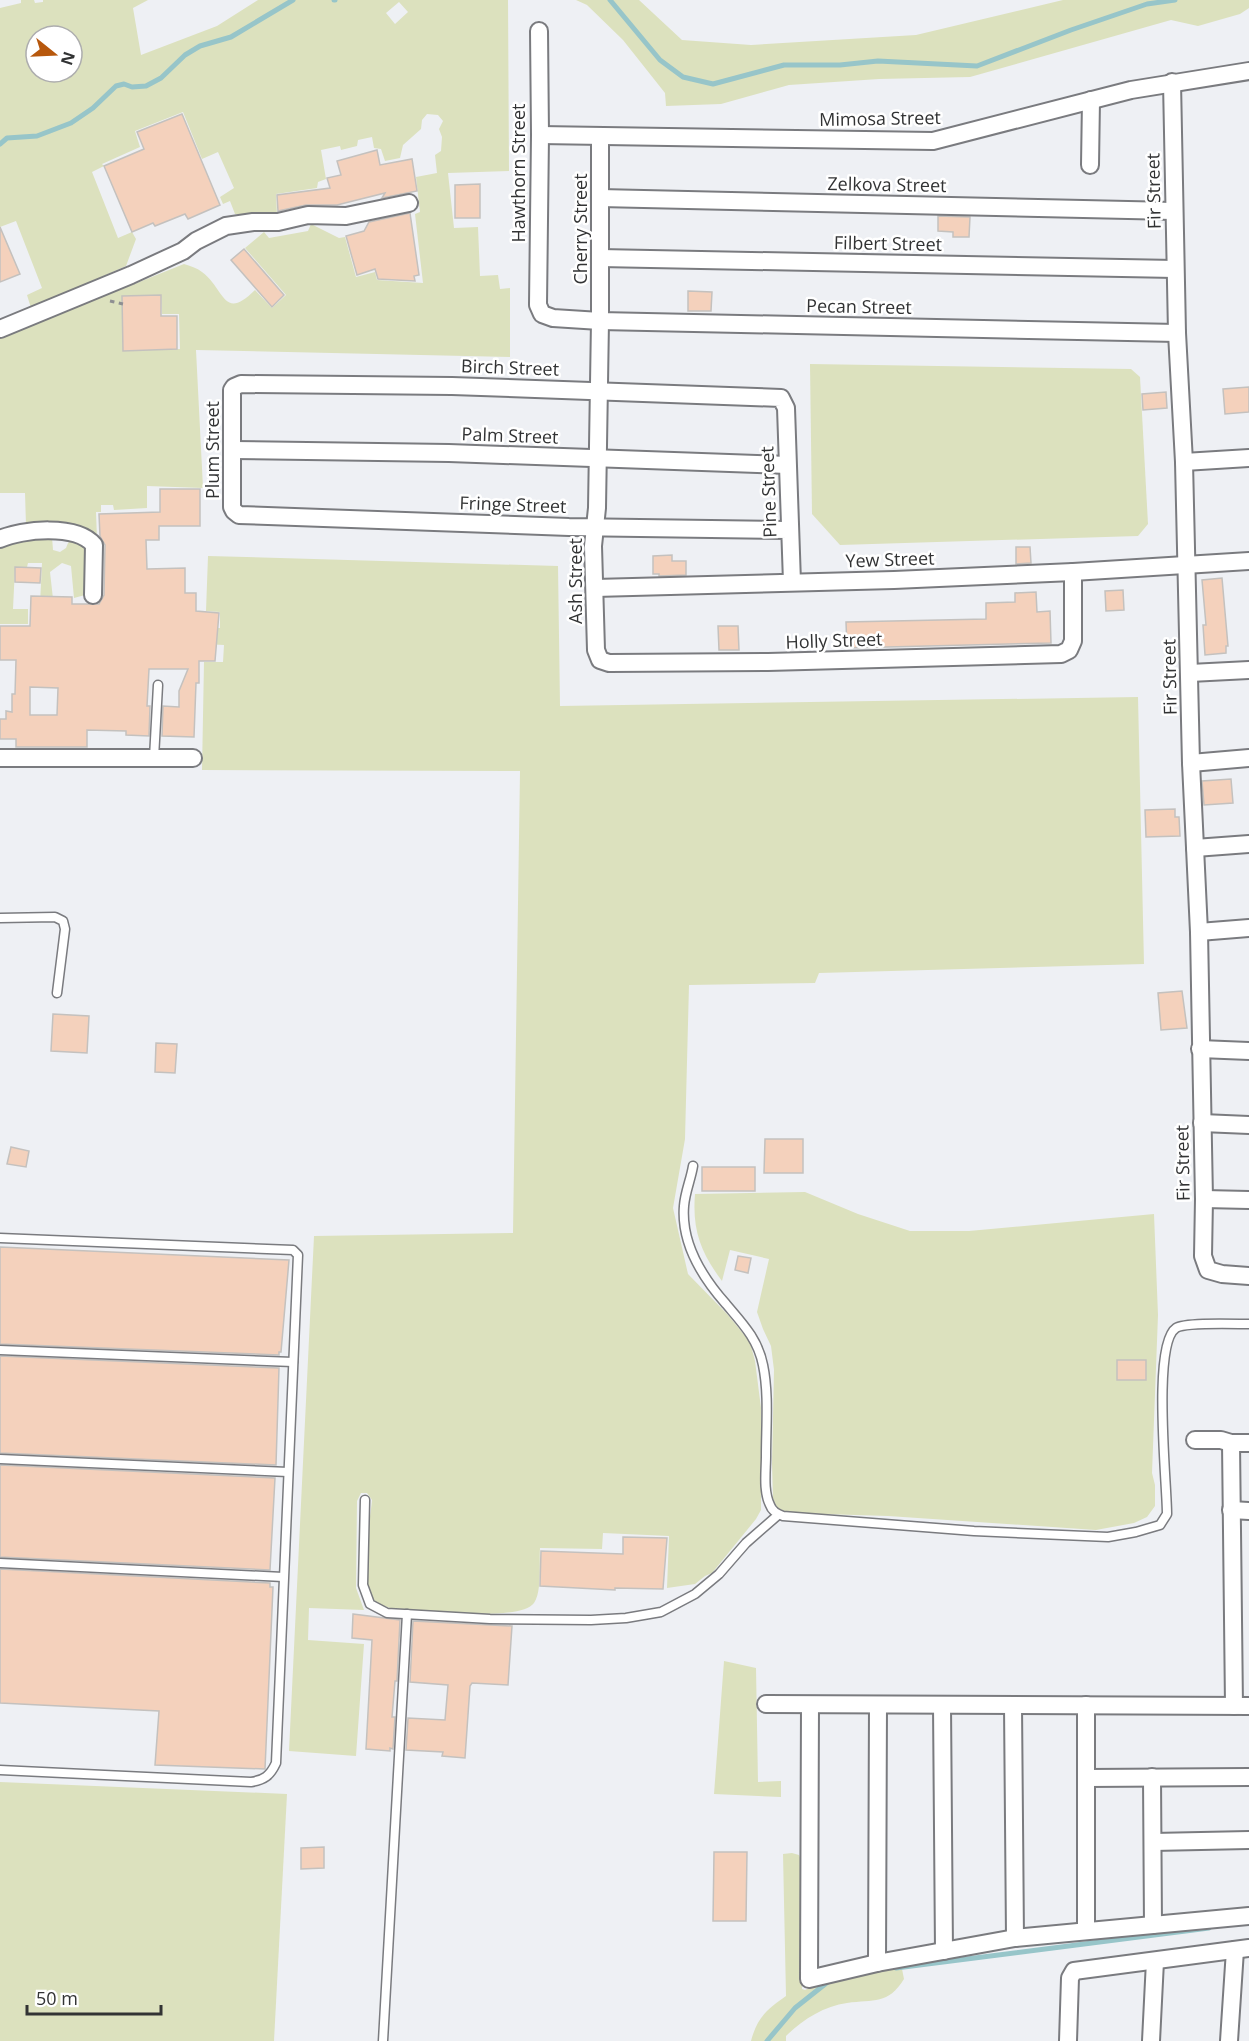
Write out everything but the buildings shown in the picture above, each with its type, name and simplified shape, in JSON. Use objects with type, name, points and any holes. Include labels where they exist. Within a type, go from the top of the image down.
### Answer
[{"type":"street","name":"Hawthorn Street","points":[[538,31],[540,135],[538,305],[542,314]]},
{"type":"street","name":"Mimosa Street","points":[[540,135],[933,141],[1131,90],[1249,70]]},
{"type":"street","name":"Fir Street","points":[[1172,82],[1173,211],[1184,462],[1191,762],[1199,932],[1203,1256],[1208,1270],[1222,1274],[1249,1276]]},
{"type":"street","points":[[1090,165],[1091,100]]},
{"type":"street","name":"Cherry Street","points":[[600,136],[600,321]]},
{"type":"street","name":"Zelkova Street","points":[[600,198],[1173,211]]},
{"type":"street","points":[[0,329],[55,308],[183,251],[226,226],[253,222],[278,222],[308,215],[346,216],[409,203]]},
{"type":"street","name":"Filbert Street","points":[[600,258],[1175,270]]},
{"type":"street","name":"Pecan Street","points":[[542,314],[553,318],[600,321],[1177,333]]},
{"type":"street","name":"Ash Street","points":[[600,321],[593,546],[596,650],[600,660]]},
{"type":"street","name":"Birch Street","points":[[234,387],[241,384],[598,390],[777,397],[784,401]]},
{"type":"street","name":"Plum Street","points":[[234,387],[231,395],[232,507],[236,513]]},
{"type":"street","name":"Pine Street","points":[[784,401],[792,582]]},
{"type":"street","name":"Palm Street","points":[[232,450],[438,453],[787,465]]},
{"type":"street","points":[[1184,462],[1249,458]]},
{"type":"street","name":"Fringe Street","points":[[236,513],[253,516],[595,527],[789,530]]},
{"type":"street","points":[[0,539],[21,532],[39,531],[65,532],[85,537],[94,545],[93,595]]},
{"type":"street","name":"Yew Street","points":[[595,588],[894,580],[1249,561]]},
{"type":"street","name":"Holly Street","points":[[600,660],[609,663],[768,662],[1061,654],[1069,650],[1073,641],[1073,572]]},
{"type":"street","points":[[1190,674],[1249,670]]},
{"type":"street","points":[[0,758],[193,758]]},
{"type":"street","points":[[1191,762],[1249,758]]},
{"type":"street","points":[[1195,848],[1249,844]]},
{"type":"street","points":[[1199,932],[1249,928]]},
{"type":"street","points":[[1200,1049],[1249,1051]]},
{"type":"street","points":[[1202,1123],[1249,1125]]},
{"type":"street","points":[[1204,1199],[1249,1200]]},
{"type":"street","points":[[1195,1440],[1249,1443]]},
{"type":"street","points":[[766,1704],[1241,1706],[1231,1510],[1231,1443]]},
{"type":"street","points":[[1231,1510],[1249,1511]]},
{"type":"street","points":[[810,1705],[810,1979],[877,1963],[1016,1938],[1249,1916]]},
{"type":"street","points":[[877,1963],[878,1705]]},
{"type":"street","points":[[942,1705],[944,1951]]},
{"type":"street","points":[[1013,1705],[1016,1938]]},
{"type":"street","points":[[1086,1705],[1086,1930]]},
{"type":"street","points":[[1152,1777],[1153,1925]]},
{"type":"street","points":[[1086,1778],[1249,1777]]},
{"type":"street","points":[[1153,1842],[1249,1840]]},
{"type":"street","points":[[1068,2041],[1070,1978],[1076,1970],[1242,1949],[1229,2041]]},
{"type":"street","points":[[1151,2041],[1155,1961]]},
{"type":"lane","points":[[154,758],[158,686]]},
{"type":"lane","points":[[0,918],[55,917],[63,921],[65,929],[57,993]]},
{"type":"lane","points":[[693,1166],[684,1206],[687,1240],[692,1255],[705,1275],[724,1302],[744,1323],[758,1348],[766,1386],[767,1499],[770,1507],[778,1515],[790,1518],[974,1531],[1108,1537],[1160,1525],[1167,1514],[1162,1414],[1167,1340],[1175,1329],[1181,1326],[1249,1324]]},
{"type":"lane","points":[[0,1238],[293,1250],[298,1256],[276,1763],[271,1773],[262,1781],[96,1776],[0,1770]]},
{"type":"lane","points":[[0,1350],[293,1362]]},
{"type":"lane","points":[[0,1459],[288,1472]]},
{"type":"lane","points":[[365,1500],[363,1585],[370,1604],[376,1609],[387,1612],[490,1619],[591,1620],[626,1618],[661,1612],[695,1594],[719,1574],[746,1543],[778,1515]]},
{"type":"lane","points":[[0,1563],[283,1577]]},
{"type":"lane","points":[[383,2041],[407,1614]]},
{"type":"green space","points":[[21,0],[34,0],[35,3],[43,2],[43,0],[148,0],[133,8],[141,55],[217,26],[258,0],[508,0],[509,171],[448,173],[454,228],[478,227],[480,276],[498,275],[500,289],[510,288],[510,357],[196,350],[203,488],[147,486],[147,508],[114,510],[113,505],[101,505],[101,512],[96,512],[97,539],[26,525],[25,493],[0,493],[0,338],[184,264],[202,272],[230,303],[244,299],[255,290],[272,308],[286,295],[245,248],[264,232],[269,238],[308,231],[311,224],[339,238],[345,237],[356,277],[375,272],[377,280],[423,283],[415,214],[420,212],[416,177],[437,173],[435,155],[441,151],[442,137],[439,129],[443,121],[438,115],[427,114],[422,120],[421,129],[403,145],[400,158],[385,161],[381,149],[374,148],[372,137],[358,140],[357,146],[341,150],[340,146],[321,150],[326,179],[318,182],[317,188],[276,194],[277,215],[235,214],[230,201],[223,204],[220,197],[234,188],[218,152],[202,159],[183,112],[135,131],[140,147],[102,164],[104,166],[92,172],[118,238],[132,232],[136,239],[126,266],[31,308],[27,295],[42,288],[16,221],[0,227],[0,8],[21,3]],"holes":[[[399,2],[408,12],[395,24],[386,13]],[[161,295],[162,314],[179,314],[180,349],[123,350],[123,296]]]},
{"type":"green space","points":[[576,0],[639,0],[682,40],[751,45],[916,35],[1063,0],[1249,0],[1249,8],[1240,14],[1198,26],[1171,20],[970,77],[879,79],[789,85],[721,104],[666,106],[665,93],[623,40],[587,5]]},
{"type":"green space","points":[[810,364],[1131,369],[1140,377],[1148,524],[1138,536],[840,545],[812,514]]},
{"type":"green space","points":[[52,537],[53,550],[60,552],[71,541],[86,547],[85,595],[74,598],[71,566],[62,563],[50,572],[54,608],[40,604],[42,563],[28,563],[27,567],[15,567],[13,609],[28,609],[28,624],[0,624],[0,545],[11,539]]},
{"type":"green space","points":[[208,556],[558,566],[560,706],[1138,697],[1144,964],[819,973],[815,983],[689,985],[685,1139],[673,1208],[688,1274],[728,1315],[750,1342],[755,1361],[761,1408],[761,1510],[712,1573],[695,1584],[667,1588],[669,1536],[603,1533],[602,1549],[540,1548],[537,1598],[525,1609],[489,1614],[466,1614],[390,1608],[376,1602],[370,1595],[366,1570],[372,1500],[367,1493],[361,1493],[357,1501],[356,1588],[364,1610],[309,1608],[308,1640],[364,1644],[356,1756],[289,1751],[314,1236],[513,1233],[520,771],[202,770],[204,662],[223,662],[224,645],[204,644],[205,628],[220,628],[220,612],[206,611]]},
{"type":"green space","points":[[805,1192],[858,1214],[910,1231],[969,1231],[1154,1214],[1158,1315],[1152,1473],[1155,1485],[1155,1506],[1147,1517],[1134,1523],[1096,1530],[888,1516],[790,1513],[777,1508],[773,1498],[772,1464],[774,1370],[771,1346],[757,1312],[769,1259],[730,1250],[722,1281],[703,1251],[695,1219],[695,1194]]},
{"type":"green space","points":[[724,1661],[756,1668],[758,1782],[781,1781],[781,1797],[714,1794]]},
{"type":"green space","points":[[0,1782],[287,1794],[274,2041],[0,2041]]},
{"type":"green space","points":[[783,1854],[799,1855],[801,1860],[802,1989],[901,1964],[904,1979],[886,1997],[830,2007],[814,2015],[786,2036],[786,2041],[751,2041],[756,2026],[764,2015],[786,1996]]},
{"type":"waterway","points":[[0,144],[7,138],[37,136],[71,123],[93,108],[116,86],[124,84],[132,87],[146,86],[161,78],[185,55],[200,46],[231,37],[293,0]]},
{"type":"waterway","points":[[610,0],[660,60],[683,77],[713,84],[784,65],[840,65],[878,61],[977,66],[1147,4],[1175,0]]},
{"type":"waterway","points":[[896,1968],[1209,1928]]},
{"type":"waterway","points":[[767,2041],[795,2008],[829,1981]]}]
